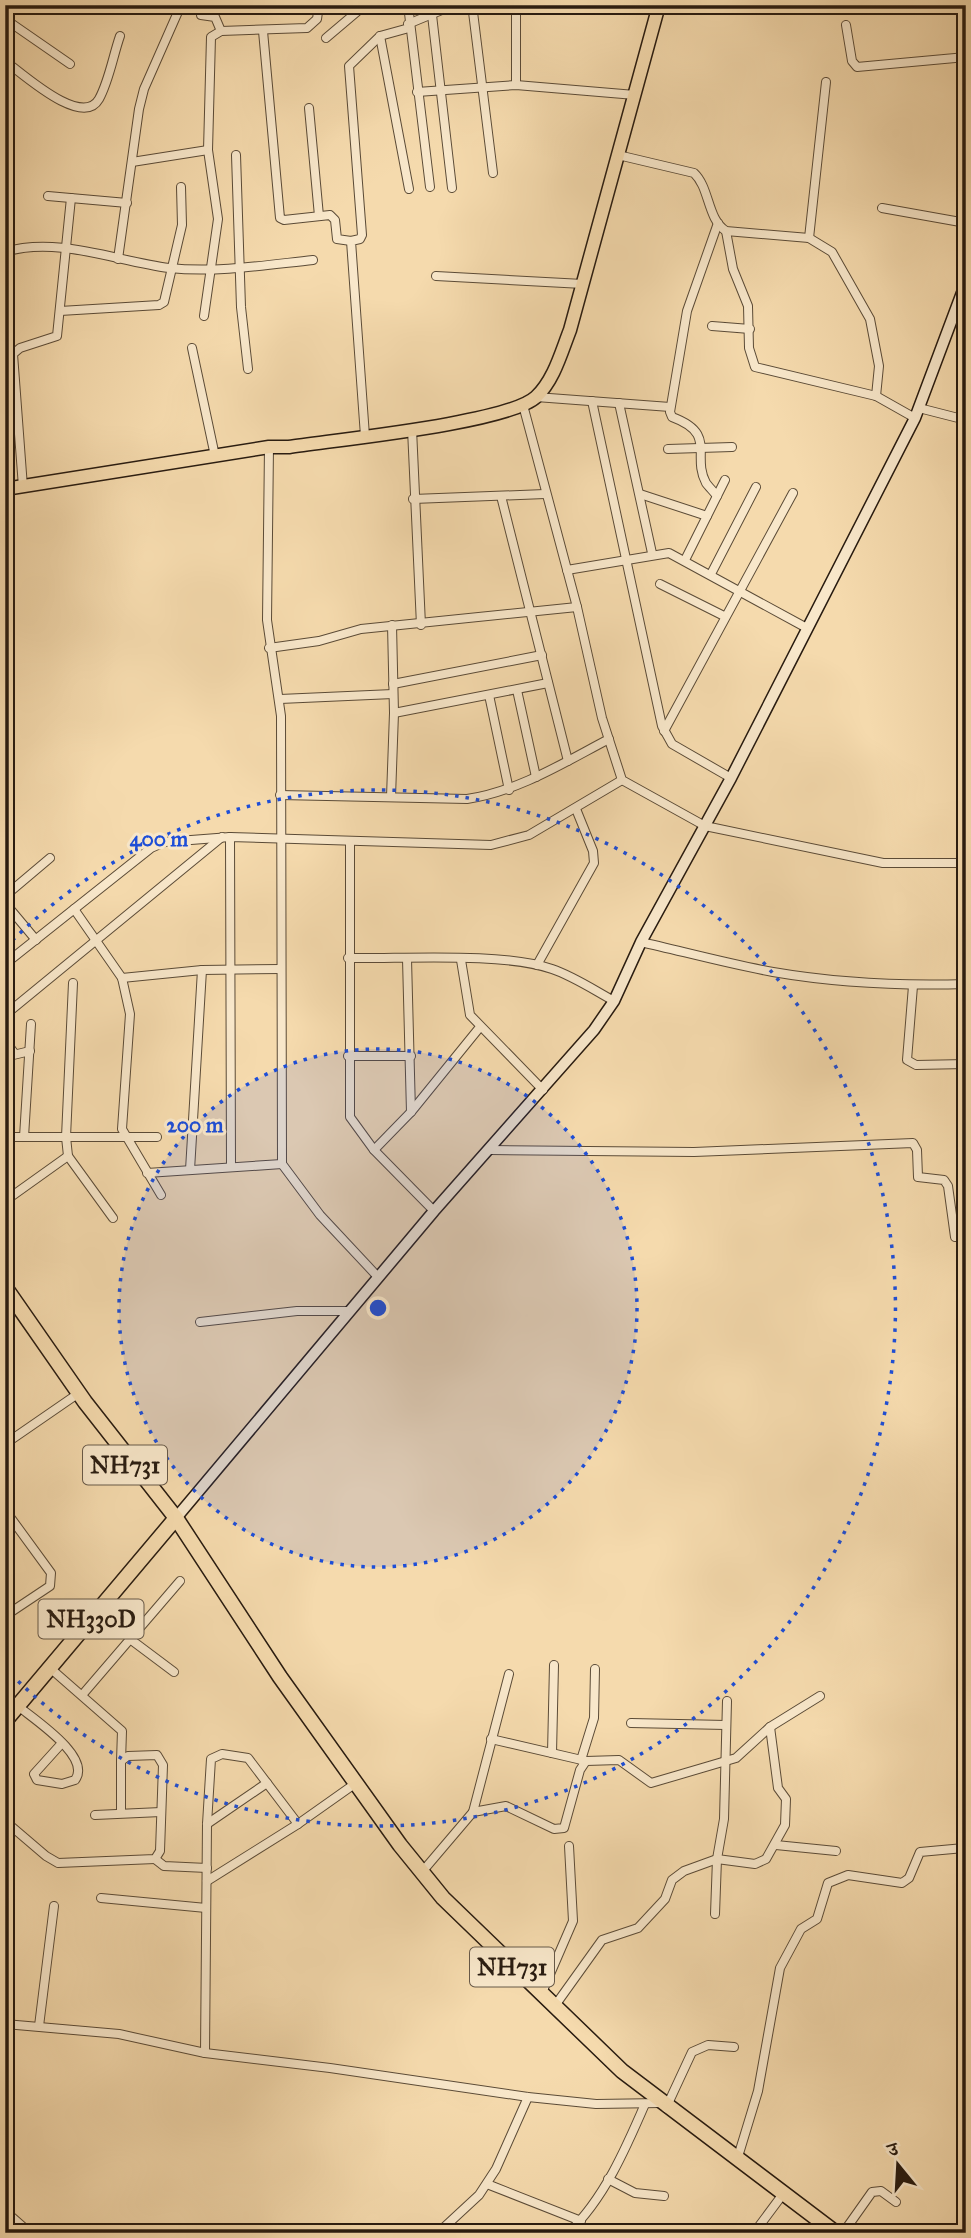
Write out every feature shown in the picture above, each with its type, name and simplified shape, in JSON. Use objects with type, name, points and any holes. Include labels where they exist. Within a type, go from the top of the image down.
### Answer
[{"type":"highway","name":"NH731","points":[[5,1287],[82,1397],[95,1424],[173,1521],[239,1626],[253,1638],[422,1872],[463,1920],[664,2106],[836,2233]]},
{"type":"highway","name":"NH330D","points":[[5,1721],[173,1521]]},
{"type":"main road","points":[[5,497],[504,412],[536,397],[557,366],[583,284],[659,5]]},
{"type":"main road","points":[[5,489],[215,456],[270,451]]},
{"type":"street","points":[[118,259],[144,89],[181,5]]},
{"type":"street","points":[[201,5],[201,15],[215,17],[222,32]]},
{"type":"street","points":[[204,316],[218,219],[208,150],[210,42],[214,34],[222,32],[307,28],[317,19],[319,5]]},
{"type":"street","points":[[326,38],[365,5]]},
{"type":"street","points":[[408,5],[430,187]]},
{"type":"street","points":[[263,32],[279,216],[285,220],[333,216],[337,239],[351,241],[360,239],[362,235],[349,66],[380,36],[454,5]]},
{"type":"street","points":[[516,5],[516,85]]},
{"type":"street","points":[[473,12],[493,173]]},
{"type":"street","points":[[432,15],[453,188]]},
{"type":"street","points":[[5,19],[70,64]]},
{"type":"street","points":[[846,25],[852,61],[857,67],[966,57]]},
{"type":"street","points":[[5,61],[68,106],[88,106],[99,99],[120,36]]},
{"type":"street","points":[[380,36],[409,189]]},
{"type":"street","points":[[808,237],[826,82]]},
{"type":"street","points":[[417,92],[516,85],[635,95]]},
{"type":"street","points":[[309,108],[319,216]]},
{"type":"street","points":[[132,162],[208,150]]},
{"type":"street","points":[[236,155],[242,267],[241,307],[248,369]]},
{"type":"street","points":[[618,155],[694,173],[701,182],[718,223],[726,231],[733,269],[748,306],[751,359],[760,370],[876,396],[917,413],[966,420]]},
{"type":"street","points":[[60,311],[159,305],[166,296],[170,268],[182,225],[181,187]]},
{"type":"street","points":[[48,197],[127,203]]},
{"type":"street","points":[[23,486],[13,354],[20,348],[57,336],[71,198]]},
{"type":"street","points":[[882,208],[966,223]]},
{"type":"street","points":[[718,223],[689,302],[670,407],[672,417],[692,426],[702,449],[705,479],[718,496]]},
{"type":"street","points":[[726,231],[808,237],[832,252],[866,309],[879,366],[876,396]]},
{"type":"street","points":[[351,241],[365,436]]},
{"type":"street","points":[[5,252],[38,246],[170,268],[209,270],[313,260]]},
{"type":"street","points":[[436,276],[583,284]]},
{"type":"street","points":[[173,1521],[434,1211],[491,1150],[594,1030],[614,1001],[641,942],[731,778],[805,627],[917,413],[966,282]]},
{"type":"street","points":[[712,326],[750,330]]},
{"type":"street","points":[[192,348],[215,456]]},
{"type":"street","points":[[536,397],[670,407]]},
{"type":"street","points":[[592,401],[624,559],[664,731],[672,744],[731,778]]},
{"type":"street","points":[[619,403],[652,553]]},
{"type":"street","points":[[523,405],[609,739],[622,780],[705,826],[883,863],[966,863]]},
{"type":"street","points":[[412,429],[413,499],[421,625]]},
{"type":"street","points":[[668,449],[732,447]]},
{"type":"street","points":[[270,451],[267,620],[269,648],[280,699],[282,1164],[320,1216],[378,1277]]},
{"type":"street","points":[[685,560],[725,480]]},
{"type":"street","points":[[711,574],[756,487]]},
{"type":"street","points":[[664,731],[793,493]]},
{"type":"street","points":[[413,499],[545,494]]},
{"type":"street","points":[[640,494],[707,516]]},
{"type":"street","points":[[501,496],[568,761]]},
{"type":"street","points":[[567,570],[652,553],[668,553],[805,627]]},
{"type":"street","points":[[660,584],[724,616]]},
{"type":"street","points":[[269,648],[301,645],[361,629],[421,625],[577,607]]},
{"type":"street","points":[[391,797],[394,713],[392,625]]},
{"type":"street","points":[[393,684],[542,655]]},
{"type":"street","points":[[394,713],[548,683]]},
{"type":"street","points":[[517,690],[536,777]]},
{"type":"street","points":[[280,699],[393,694]]},
{"type":"street","points":[[489,695],[509,790]]},
{"type":"street","points":[[280,795],[467,799],[509,790],[609,739]]},
{"type":"street","points":[[5,964],[158,844],[226,837],[350,843],[491,845],[529,835],[622,780]]},
{"type":"street","points":[[537,965],[594,863],[593,851],[576,809]]},
{"type":"street","points":[[5,1015],[95,939],[226,837]]},
{"type":"street","points":[[226,837],[232,970],[231,1166]]},
{"type":"street","points":[[350,843],[350,1117],[374,1150],[434,1211]]},
{"type":"street","points":[[5,896],[50,858]]},
{"type":"street","points":[[5,903],[36,940]]},
{"type":"street","points":[[74,909],[122,978],[130,1014],[122,1129],[161,1195]]},
{"type":"street","points":[[641,942],[772,972],[851,982],[913,986],[966,984]]},
{"type":"street","points":[[348,958],[461,960],[537,965],[553,969],[614,1001]]},
{"type":"street","points":[[407,959],[411,1112]]},
{"type":"street","points":[[461,960],[468,1010],[480,1027],[543,1090]]},
{"type":"street","points":[[122,978],[202,970],[281,969]]},
{"type":"street","points":[[190,1170],[202,970]]},
{"type":"street","points":[[73,983],[66,1137],[68,1156],[113,1218]]},
{"type":"street","points":[[913,986],[907,1060],[916,1065],[966,1064]]},
{"type":"street","points":[[24,1137],[31,1024]]},
{"type":"street","points":[[374,1150],[411,1112],[480,1027]]},
{"type":"street","points":[[5,1041],[15,1054]]},
{"type":"street","points":[[5,1057],[30,1051]]},
{"type":"street","points":[[348,1056],[411,1056]]},
{"type":"street","points":[[6,1135],[157,1137]]},
{"type":"street","points":[[491,1150],[753,1151],[913,1143],[917,1150],[918,1177],[944,1180],[948,1186],[954,1237]]},
{"type":"street","points":[[5,1201],[68,1156]]},
{"type":"street","points":[[147,1173],[282,1164]]},
{"type":"street","points":[[200,1322],[297,1311],[350,1311]]},
{"type":"street","points":[[5,1444],[82,1397]]},
{"type":"street","points":[[5,1510],[51,1573],[52,1581],[50,1586],[5,1616]]},
{"type":"street","points":[[83,1694],[180,1581]]},
{"type":"street","points":[[130,1639],[173,1672]]},
{"type":"street","points":[[552,1753],[554,1665]]},
{"type":"street","points":[[50,1668],[83,1694],[122,1731],[121,1813]]},
{"type":"street","points":[[473,1812],[506,1806],[554,1829],[562,1830],[584,1761],[594,1718],[595,1668]]},
{"type":"street","points":[[422,1872],[473,1812],[509,1674]]},
{"type":"street","points":[[491,1739],[584,1761],[619,1760],[651,1783],[657,1783],[726,1762],[747,1749],[769,1727],[820,1696]]},
{"type":"street","points":[[715,1914],[717,1859],[724,1819],[727,1701]]},
{"type":"street","points":[[18,1706],[62,1743],[75,1754],[78,1777],[67,1784],[37,1780],[34,1774],[62,1743]]},
{"type":"street","points":[[631,1723],[726,1725]]},
{"type":"street","points":[[554,2007],[602,1940],[638,1928],[665,1899],[672,1880],[684,1871],[717,1859],[759,1863],[776,1845],[785,1825],[786,1799],[778,1788],[769,1727]]},
{"type":"street","points":[[121,1761],[128,1756],[154,1754],[160,1757],[160,1851],[155,1859]]},
{"type":"street","points":[[205,2053],[207,1824],[210,1763],[215,1756],[243,1756],[298,1824]]},
{"type":"street","points":[[207,1824],[267,1783]]},
{"type":"street","points":[[207,1881],[298,1824],[356,1783]]},
{"type":"street","points":[[95,1815],[161,1812]]},
{"type":"street","points":[[5,1821],[58,1863],[155,1859],[164,1866],[207,1868]]},
{"type":"street","points":[[776,1845],[836,1851]]},
{"type":"street","points":[[541,1995],[571,1928],[569,1846]]},
{"type":"street","points":[[737,2160],[758,2091],[780,1968],[801,1930],[817,1919],[828,1883],[848,1875],[902,1883],[909,1878],[920,1852],[964,1848]]},
{"type":"street","points":[[101,1898],[206,1908]]},
{"type":"street","points":[[39,2026],[54,1906]]},
{"type":"street","points":[[5,2024],[119,2034],[205,2053],[596,2104],[664,2106],[692,2052],[708,2045],[734,2047]]},
{"type":"street","points":[[438,2233],[471,2204],[486,2184],[528,2097]]},
{"type":"street","points":[[568,2233],[581,2221],[608,2179],[645,2104]]},
{"type":"street","points":[[608,2179],[635,2193],[664,2196]]},
{"type":"street","points":[[486,2184],[581,2221]]},
{"type":"street","points":[[843,2233],[872,2192],[881,2191],[896,2202]]},
{"type":"street","points":[[754,2233],[783,2194]]},
{"type":"street","points":[[5,2211],[30,2233]]},
{"type":"street","points":[[723,2233],[731,2230],[738,2233]]}]
